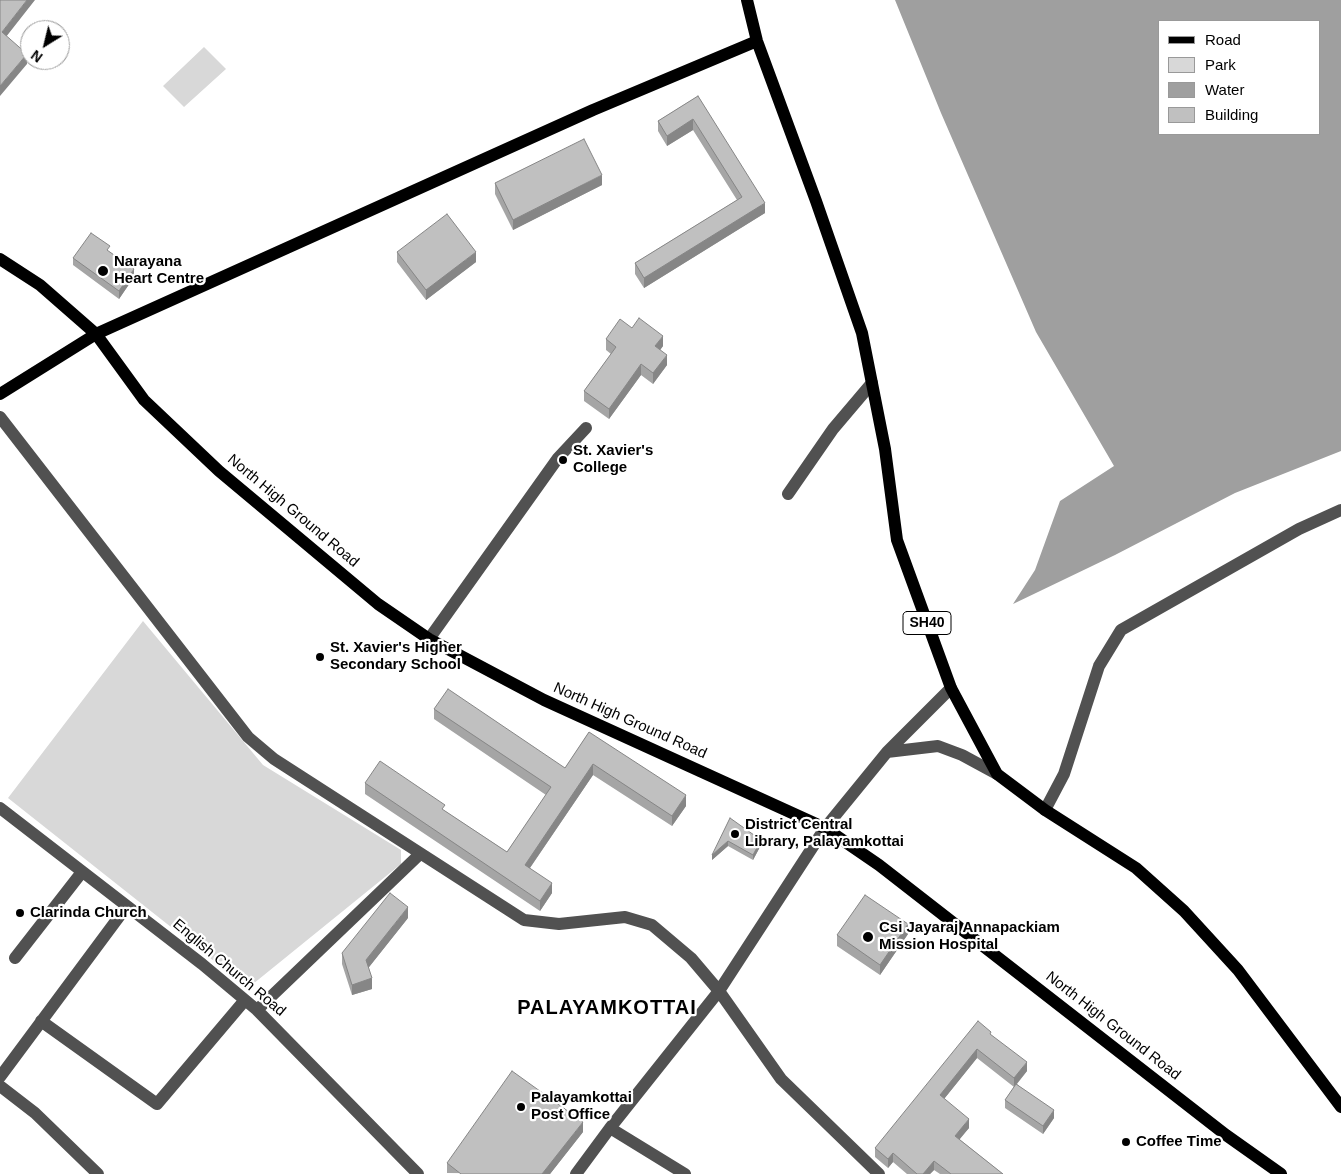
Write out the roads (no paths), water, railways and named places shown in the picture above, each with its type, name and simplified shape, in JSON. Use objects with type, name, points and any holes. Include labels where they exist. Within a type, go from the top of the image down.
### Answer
[{"type":"main road","name":"SH40","points":[[748,0],[756,41],[816,201],[862,333],[885,449],[897,540],[951,688],[997,774],[1045,810],[1136,868],[1184,911],[1238,970],[1341,1107]]},
{"type":"main road","points":[[0,394],[96,334],[593,110],[756,41]]},
{"type":"main road","name":"North High Ground Road","points":[[0,259],[40,285],[96,334],[144,400],[219,471],[378,604],[429,639],[544,700],[825,828],[879,865],[1226,1135],[1281,1174]]},
{"type":"street","points":[[788,494],[833,429],[872,383]]},
{"type":"street","points":[[0,417],[248,737],[274,759],[524,920],[559,924],[624,917],[652,925],[691,958],[720,991],[781,1079],[879,1174]]},
{"type":"street","points":[[429,639],[558,458],[586,428]]},
{"type":"street","points":[[1045,810],[1064,774],[1099,666],[1121,630],[1299,529],[1341,510]]},
{"type":"street","points":[[576,1174],[610,1128],[720,991],[825,828],[888,752],[951,688]]},
{"type":"street","points":[[888,752],[938,746],[962,755],[997,774]]},
{"type":"street","name":"English Church Road","points":[[0,810],[202,964],[257,1010],[418,1174]]},
{"type":"street","points":[[257,1010],[420,854]]},
{"type":"street","points":[[15,958],[82,872]]},
{"type":"street","points":[[0,1077],[127,906]]},
{"type":"street","points":[[41,1021],[157,1104],[245,1000]]},
{"type":"street","points":[[0,1086],[35,1112],[98,1174]]},
{"type":"street","points":[[610,1128],[685,1174]]},
{"type":"water","points":[[895,0],[1341,0],[1341,451],[1235,493],[1115,555],[1013,604],[1035,570],[1060,501],[1114,466],[1036,332],[941,113]]},
{"type":"place","name":"Narayana Heart Centre","points":[[103,271]]},
{"type":"place","name":"St. Xavier's College","points":[[563,460]]},
{"type":"place","name":"St. Xavier's Higher Secondary School","points":[[320,657]]},
{"type":"place","name":"District Central Library, Palayamkottai","points":[[735,834]]},
{"type":"place","name":"Clarinda Church","points":[[20,913]]},
{"type":"place","name":"Csi Jayaraj Annapackiam Mission Hospital","points":[[868,937]]},
{"type":"place","name":"Palayamkottai Post Office","points":[[521,1107]]},
{"type":"place","name":"Coffee Time","points":[[1126,1142]]},
{"type":"district","name":"PALAYAMKOTTAI","points":[[607,1008]]}]
